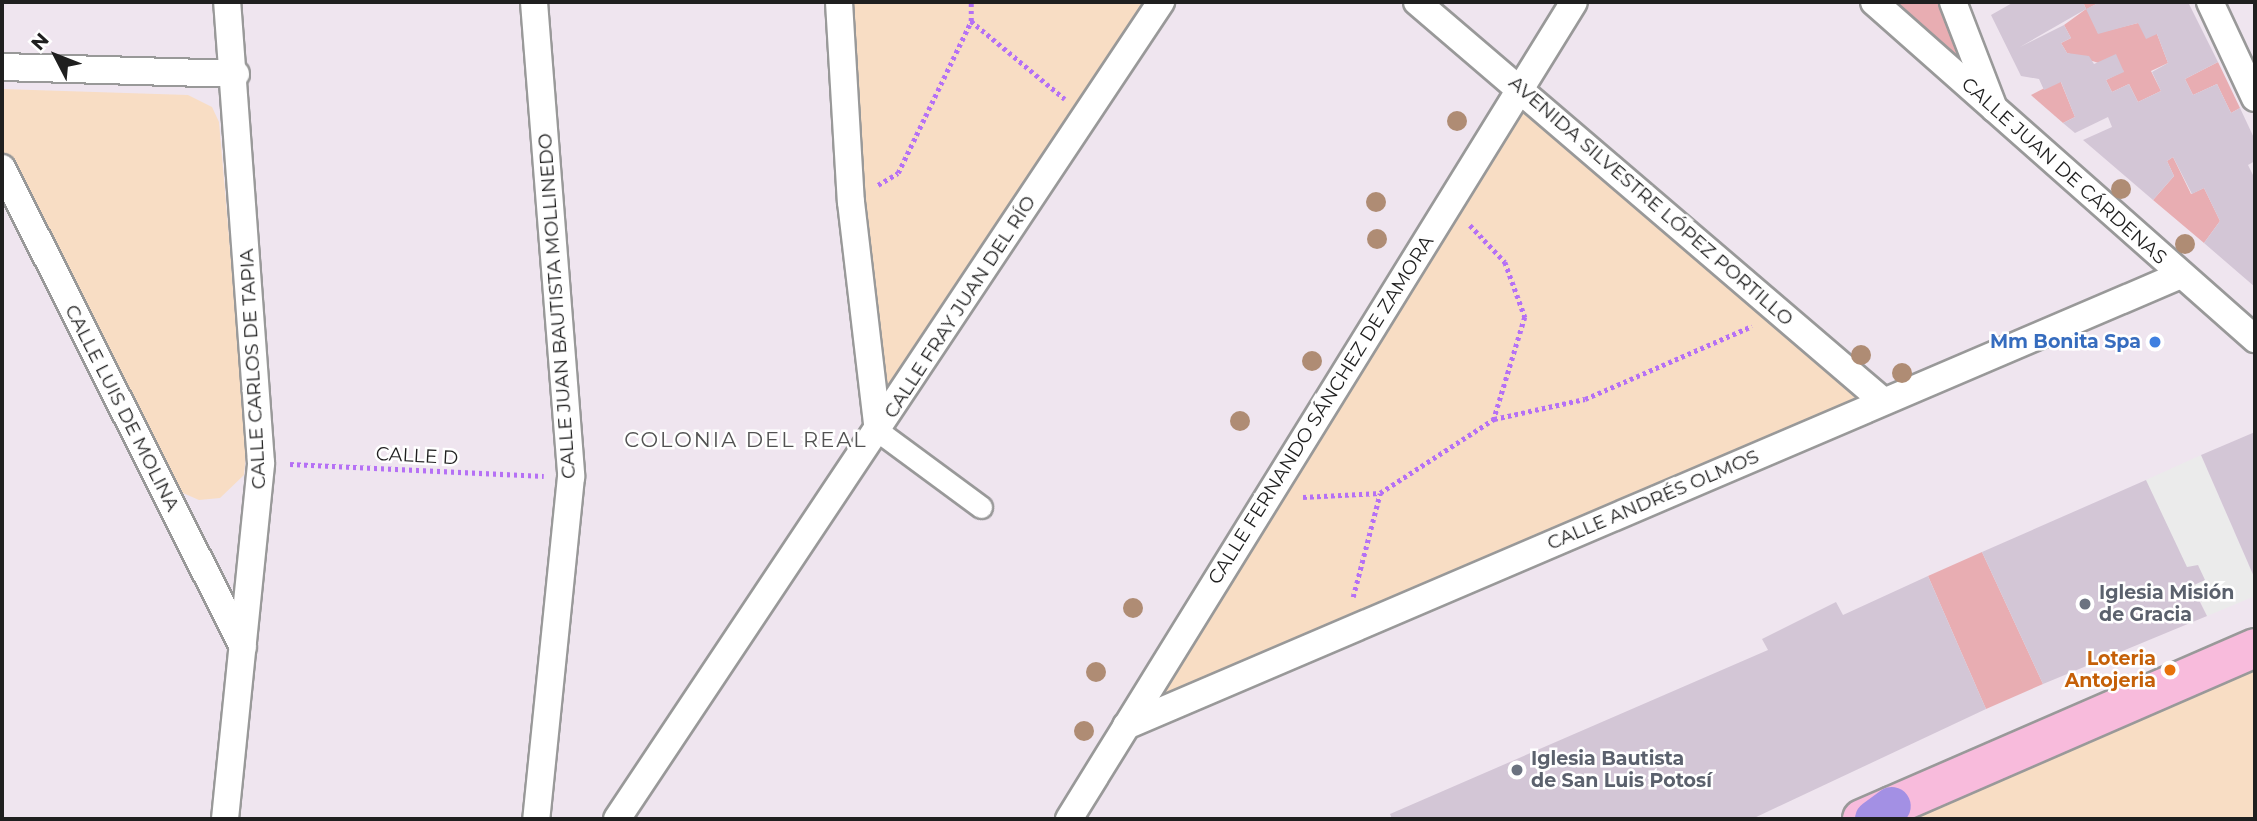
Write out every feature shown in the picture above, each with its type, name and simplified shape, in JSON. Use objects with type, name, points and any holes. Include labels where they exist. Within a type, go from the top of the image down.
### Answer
[{"type":"main road","points":[[1875,815],[2255,648]]},
{"type":"street","name":"CALLE CARLOS DE TAPIA","points":[[225,819],[261,463],[236,74],[227,2]]},
{"type":"street","name":"CALLE JUAN BAUTISTA MOLLINEDO","points":[[534,2],[572,477],[536,819]]},
{"type":"street","points":[[839,2],[851,202],[878,431],[981,507]]},
{"type":"street","name":"CALLE FRAY JUAN DEL RÍO","points":[[617,819],[878,431],[1161,2]]},
{"type":"street","name":"AVENIDA SILVESTRE LÓPEZ PORTILLO","points":[[1417,2],[1883,401]]},
{"type":"street","name":"CALLE FERNANDO SÁNCHEZ DE ZAMORA","points":[[1069,819],[1574,2]]},
{"type":"street","name":"CALLE JUAN DE CÁRDENAS","points":[[1874,2],[2255,339]]},
{"type":"street","points":[[1953,2],[1996,112]]},
{"type":"street","points":[[2210,2],[2255,97]]},
{"type":"street","points":[[2,67],[236,74]]},
{"type":"street","name":"CALLE LUIS DE MOLINA","points":[[2,168],[243,647]]},
{"type":"street","name":"CALLE ANDRÉS OLMOS","points":[[1126,726],[2181,275]]},
{"type":"path","points":[[851,202],[898,173],[971,21],[971,2]]},
{"type":"path","points":[[971,21],[1086,116]]},
{"type":"path","points":[[1450,203],[1505,262],[1525,317],[1494,419]]},
{"type":"path","points":[[1267,498],[1380,493],[1494,419],[1585,399],[1781,313]]},
{"type":"path","name":"CALLE D","points":[[261,463],[572,477]]},
{"type":"path","points":[[1344,632],[1380,493]]},
{"type":"shaded area","points":[[839,2],[1161,2],[878,431]]},
{"type":"shaded area","points":[[1874,2],[1953,2],[1996,112]]},
{"type":"shaded area","points":[[2083,2],[2100,2],[2087,9],[2098,33],[2138,23],[2157,34],[2168,63],[2151,71],[2161,91],[2138,102],[2129,84],[2112,92],[2106,80],[2124,71],[2067,53],[2061,43],[2071,38],[2064,25],[2086,9]]},
{"type":"shaded area","points":[[2218,62],[2240,108],[2231,113],[2217,84],[2193,95],[2185,79]]},
{"type":"shaded area","points":[[2060,80],[2075,117],[2063,123],[2031,95]]},
{"type":"shaded area","points":[[2,89],[188,95],[212,107],[219,122],[247,444],[244,475],[220,498],[199,500],[176,490],[2,150]]},
{"type":"shaded area","points":[[1520,89],[1883,401],[1126,726]]},
{"type":"shaded area","points":[[2173,157],[2191,194],[2204,188],[2220,221],[2204,243],[2153,200],[2174,176],[2167,161]]},
{"type":"shaded area","points":[[2201,455],[2255,579],[2255,596],[2207,616],[2146,480]]},
{"type":"shaded area","points":[[1982,552],[2043,684],[1986,709],[1928,576]]},
{"type":"shaded area","points":[[2255,648],[2255,819],[1861,819]]},
{"type":"building","points":[[2014,2],[2083,2],[2086,9],[2100,2],[2188,2],[2218,62],[2185,79],[2193,95],[2217,84],[2231,113],[2240,108],[2255,140],[2255,161],[2248,165],[2255,179],[2255,287],[2204,243],[2220,221],[2204,188],[2192,194],[2173,157],[2167,161],[2174,176],[2153,200],[2083,140],[2112,127],[2108,117],[2075,133],[2063,123],[2075,117],[2061,82],[2044,90],[2039,79],[2021,76],[1991,15]],"holes":[[[2086,9],[2098,34],[2138,23],[2146,39],[2157,34],[2168,63],[2152,72],[2161,91],[2138,102],[2129,84],[2112,92],[2106,80],[2124,72],[2116,54],[2094,64],[2089,56],[2067,53],[2061,43],[2071,38],[2064,25],[2020,47]]]},
{"type":"building","points":[[2255,432],[2255,579],[2201,455]]},
{"type":"building","points":[[2146,480],[2187,567],[2198,565],[2205,580],[2192,586],[2207,616],[2043,684],[1982,552]]},
{"type":"building","points":[[1928,576],[1986,709],[1752,819],[1392,819],[1390,814],[1768,650],[1762,639],[1836,602],[1843,615]]},
{"type":"place","name":"Mm Bonita Spa","points":[[2155,342]]},
{"type":"place","name":"Iglesia Misión de Gracia","points":[[2085,604]]},
{"type":"place","name":"Loteria Antojeria","points":[[2170,670]]},
{"type":"place","name":"Iglesia Bautista de San Luis Potosí","points":[[1517,770]]},
{"type":"district","name":"COLONIA DEL REAL","points":[[746,440]]}]
